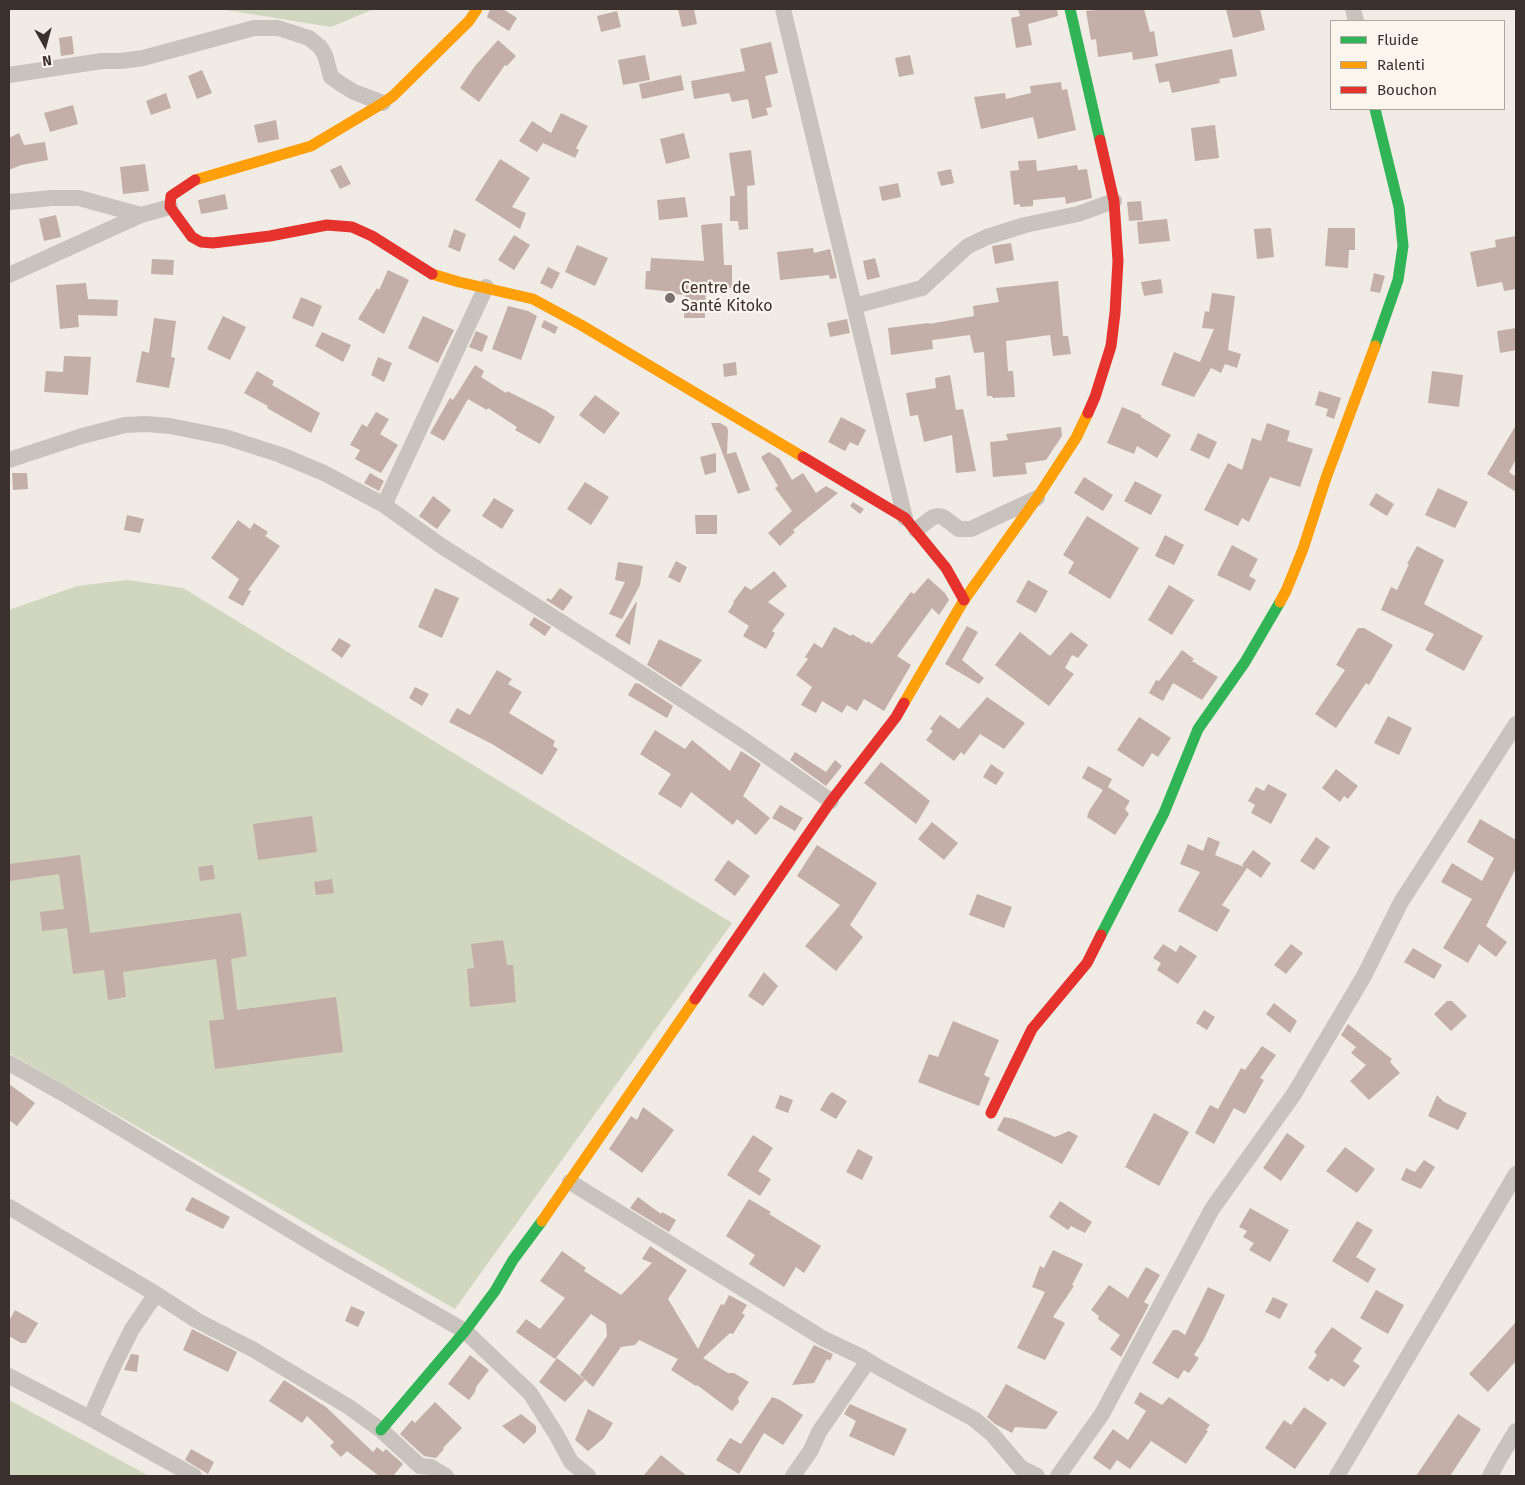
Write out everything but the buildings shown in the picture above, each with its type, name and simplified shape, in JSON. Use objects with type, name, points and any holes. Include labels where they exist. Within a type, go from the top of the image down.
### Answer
[{"type":"street","points":[[477,9],[469,21],[393,96],[311,146],[192,181],[172,196],[170,208],[192,237],[201,242],[213,243],[270,236],[327,225],[352,227],[372,236],[430,273],[459,282],[486,286],[533,299],[581,325],[911,524],[946,568],[964,600]]},
{"type":"street","points":[[783,9],[854,306],[911,524]]},
{"type":"street","points":[[381,1430],[465,1331],[513,1260],[570,1182],[831,801],[896,717],[964,600],[1037,498],[1076,438],[1094,397],[1111,346],[1118,261],[1114,201],[1070,9]]},
{"type":"street","points":[[9,75],[102,61],[143,58],[254,28],[278,28],[309,38],[320,47],[325,55],[332,77],[354,92],[382,103]]},
{"type":"street","points":[[991,1113],[1032,1029],[1087,963],[1164,813],[1198,729],[1245,662],[1286,591],[1303,549],[1326,478],[1360,382],[1382,329],[1398,280],[1403,246],[1399,207],[1375,110]]},
{"type":"street","points":[[9,202],[52,198],[79,198],[142,215]]},
{"type":"street","points":[[854,306],[922,288],[964,250],[987,237],[1025,225],[1078,214],[1114,201]]},
{"type":"street","points":[[9,275],[142,215],[170,208]]},
{"type":"street","points":[[384,505],[486,286]]},
{"type":"street","points":[[9,460],[82,436],[125,425],[146,424],[170,426],[225,437],[281,455],[324,473],[384,505],[440,545],[499,581],[744,740],[831,801]]},
{"type":"street","points":[[911,524],[938,516],[943,517],[959,529],[971,528],[1037,498]]},
{"type":"street","points":[[1058,1476],[1102,1414],[1212,1209],[1294,1094],[1364,976],[1401,902],[1516,724]]},
{"type":"street","points":[[9,1063],[64,1094],[328,1253],[465,1331],[530,1393],[571,1462],[588,1476]]},
{"type":"street","points":[[1337,1476],[1516,1174]]},
{"type":"street","points":[[570,1182],[824,1339],[974,1419],[992,1434],[1021,1468],[1037,1476]]},
{"type":"street","points":[[9,1207],[156,1294],[196,1320],[254,1350],[349,1407],[381,1430],[420,1466],[431,1467],[446,1476]]},
{"type":"street","points":[[90,1418],[132,1329],[156,1294]]},
{"type":"street","points":[[793,1476],[811,1450],[819,1432],[868,1361]]},
{"type":"street","points":[[9,1376],[90,1418],[194,1476]]},
{"type":"street","points":[[1490,1476],[1516,1432]]},
{"type":"green space","points":[[220,9],[374,9],[331,27]]},
{"type":"green space","points":[[127,580],[183,588],[732,923],[455,1309],[9,1053],[9,610],[77,586]]},
{"type":"green space","points":[[9,1400],[149,1476],[9,1476]]},
{"type":"traffic: fast","points":[[1070,9],[1100,140]]},
{"type":"traffic: fast","points":[[1375,110],[1399,207],[1403,246],[1398,280],[1375,346]]},
{"type":"traffic: fast","points":[[1101,935],[1164,813],[1198,729],[1245,662],[1280,602]]},
{"type":"traffic: fast","points":[[381,1430],[465,1331],[495,1291],[513,1260],[542,1221]]},
{"type":"traffic: slow","points":[[195,180],[311,146],[383,103],[393,96],[469,21],[477,9]]},
{"type":"traffic: slow","points":[[432,274],[533,299],[581,325],[803,457]]},
{"type":"traffic: slow","points":[[1280,602],[1303,549],[1326,478],[1375,346]]},
{"type":"traffic: slow","points":[[904,703],[964,600],[1037,498],[1076,438],[1088,413]]},
{"type":"traffic: slow","points":[[542,1221],[695,999]]},
{"type":"traffic: jam","points":[[1088,413],[1111,346],[1118,261],[1114,201],[1100,140]]},
{"type":"traffic: jam","points":[[195,180],[171,196],[170,207],[192,237],[201,242],[213,243],[270,236],[327,225],[352,227],[372,236],[432,274]]},
{"type":"traffic: jam","points":[[803,457],[905,518],[946,568],[964,600]]},
{"type":"traffic: jam","points":[[695,999],[831,801],[896,717],[904,703]]},
{"type":"traffic: jam","points":[[991,1113],[1032,1029],[1087,963],[1101,935]]},
{"type":"place","name":"Centre de Santé Kitoko","points":[[670,298]]}]
